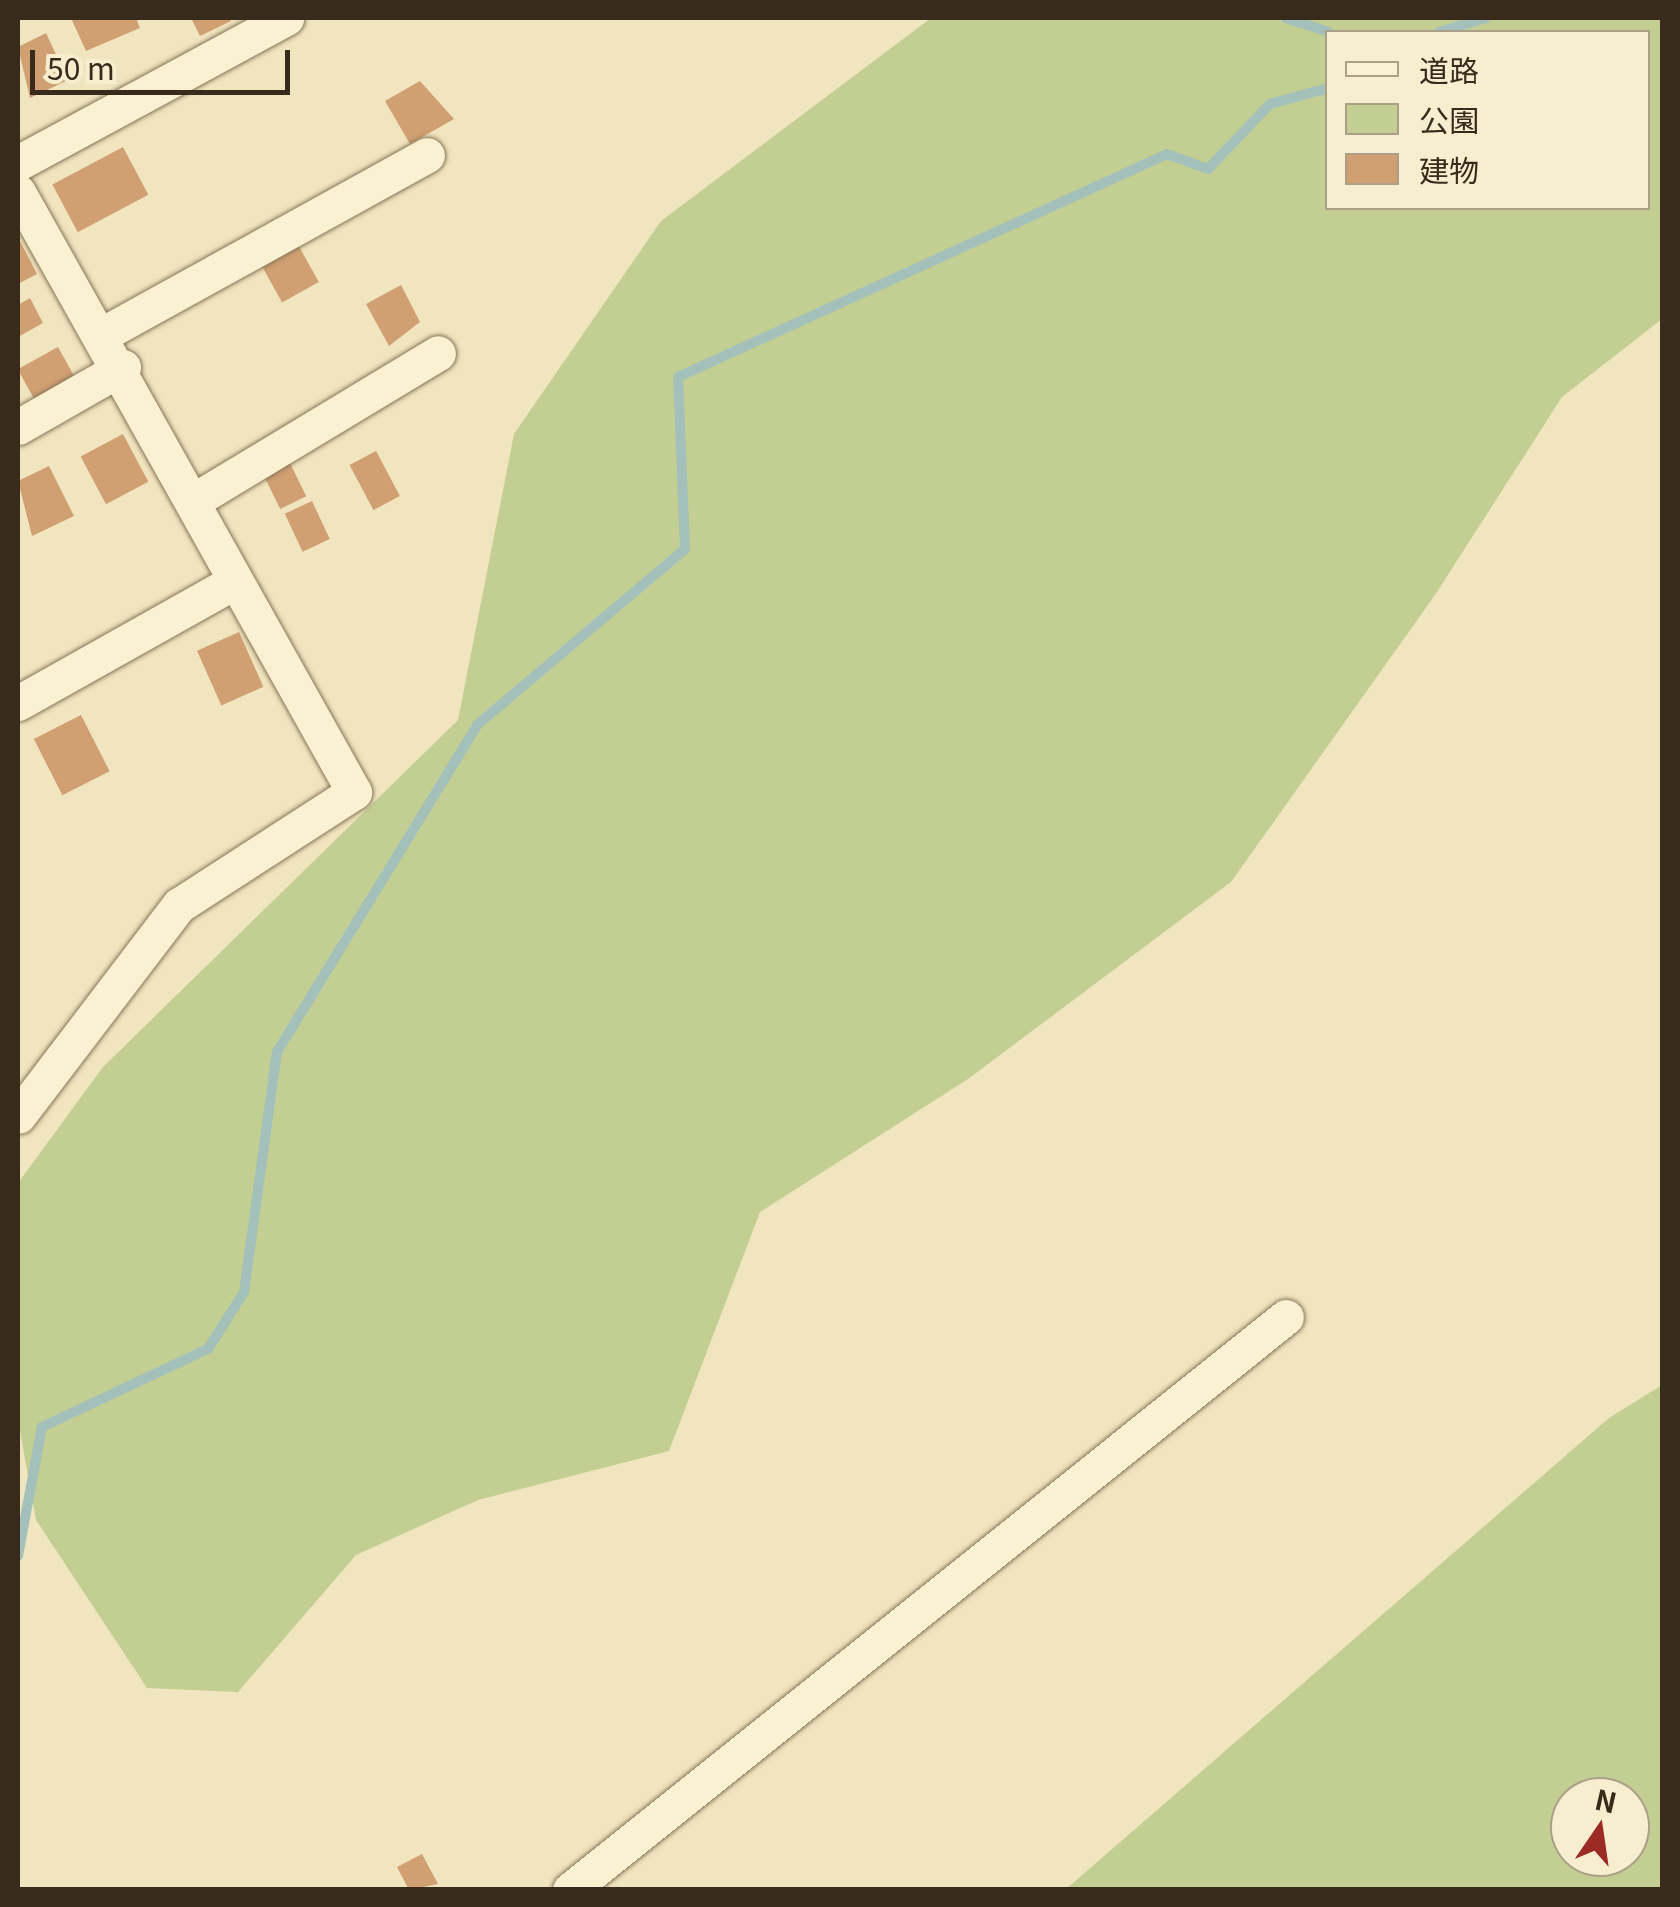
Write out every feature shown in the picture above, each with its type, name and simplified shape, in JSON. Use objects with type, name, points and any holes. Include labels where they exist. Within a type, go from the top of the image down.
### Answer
[{"type":"street","points":[[18,163],[286,18]]},
{"type":"street","points":[[103,334],[427,155]]},
{"type":"street","points":[[18,192],[123,367],[234,582],[354,792],[179,905],[18,1116]]},
{"type":"street","points":[[193,501],[438,352]]},
{"type":"street","points":[[18,427],[123,367]]},
{"type":"street","points":[[18,703],[234,582]]},
{"type":"street","points":[[570,1890],[1286,1317]]},
{"type":"green space","points":[[931,18],[1662,18],[1662,319],[1562,397],[1435,595],[1231,882],[968,1079],[760,1212],[669,1451],[478,1500],[356,1555],[238,1692],[147,1688],[36,1520],[18,1420],[18,1183],[103,1067],[458,720],[514,434],[661,221]]},
{"type":"green space","points":[[1662,1385],[1662,1889],[1066,1889],[1609,1418]]},
{"type":"building","points":[[71,18],[136,18],[140,28],[86,51]]},
{"type":"building","points":[[191,18],[229,18],[231,21],[200,36]]},
{"type":"building","points":[[46,33],[68,80],[30,98],[18,47]]},
{"type":"building","points":[[420,81],[454,119],[410,144],[385,101]]},
{"type":"building","points":[[123,147],[148,195],[78,232],[52,185]]},
{"type":"building","points":[[18,237],[37,274],[18,284]]},
{"type":"building","points":[[296,241],[319,282],[282,302],[259,261]]},
{"type":"building","points":[[401,285],[420,322],[389,346],[366,304]]},
{"type":"building","points":[[30,298],[43,323],[18,337],[18,305]]},
{"type":"building","points":[[58,347],[75,378],[35,400],[18,369]]},
{"type":"building","points":[[123,434],[148,482],[106,504],[81,457]]},
{"type":"building","points":[[376,451],[400,496],[373,510],[350,465]]},
{"type":"building","points":[[290,463],[306,496],[280,509],[264,476]]},
{"type":"building","points":[[49,466],[74,516],[32,536],[18,481]]},
{"type":"building","points":[[312,501],[330,539],[303,552],[285,514]]},
{"type":"building","points":[[239,632],[263,687],[221,706],[197,651]]},
{"type":"building","points":[[81,715],[110,771],[62,795],[34,739]]},
{"type":"building","points":[[422,1854],[438,1884],[409,1890],[397,1867]]},
{"type":"waterway","points":[[1286,18],[1325,31]]},
{"type":"waterway","points":[[1446,30],[1486,18]]},
{"type":"waterway","points":[[18,1556],[42,1427],[208,1349],[244,1292],[277,1052],[477,725],[685,549],[678,377],[1167,154],[1208,169],[1270,104],[1325,89]]}]
